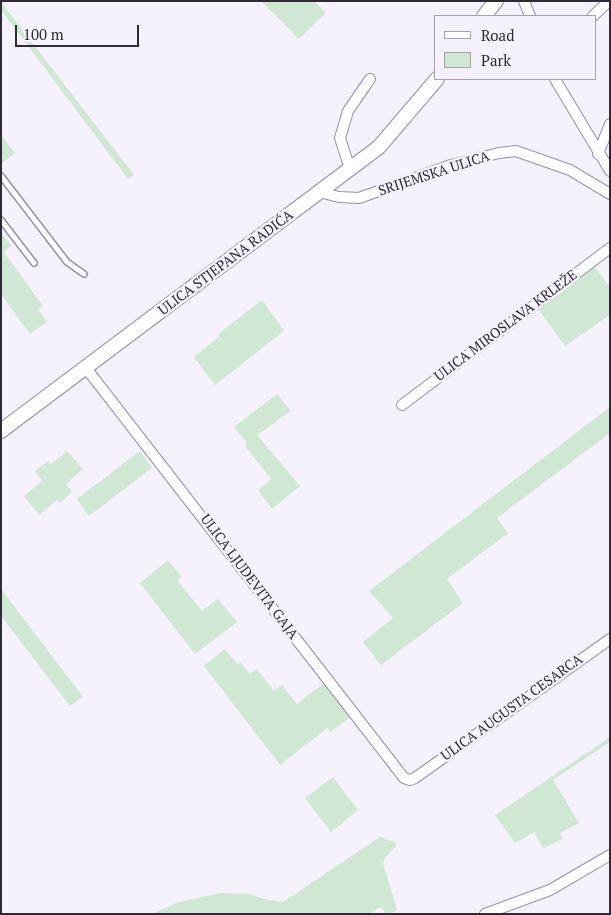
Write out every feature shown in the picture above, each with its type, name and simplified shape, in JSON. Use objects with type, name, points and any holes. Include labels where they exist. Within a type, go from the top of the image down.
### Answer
[{"type":"street","points":[[485,15],[496,1]]},
{"type":"street","points":[[524,1],[530,15]]},
{"type":"street","points":[[594,15],[609,1]]},
{"type":"street","points":[[350,169],[340,138],[348,111],[370,79]]},
{"type":"street","name":"ULICA STJEPANA RADIĆA","points":[[1,431],[379,147],[436,80]]},
{"type":"street","points":[[556,80],[598,154],[610,171]]},
{"type":"street","points":[[598,154],[610,124]]},
{"type":"street","name":"SRIJEMSKA ULICA","points":[[319,192],[339,197],[359,198],[451,165],[511,151],[523,153],[570,170],[607,188]]},
{"type":"street","name":"ULICA MIROSLAVA KRLEŽE","points":[[402,405],[610,248]]},
{"type":"street","name":"ULICA LJUDEVITA GAJA","points":[[86,368],[189,498],[399,773],[410,780],[415,778]]},
{"type":"street","name":"ULICA AUGUSTA CESARCA","points":[[415,778],[610,639]]},
{"type":"street","points":[[485,914],[550,890],[610,855]]},
{"type":"lane","points":[[1,176],[66,262],[84,274]]},
{"type":"lane","points":[[1,220],[34,263]]},
{"type":"green space","points":[[261,1],[314,1],[326,13],[299,39]]},
{"type":"green space","points":[[1,2],[134,175],[128,179],[1,10]]},
{"type":"green space","points":[[1,135],[15,153],[1,164]]},
{"type":"green space","points":[[1,233],[11,245],[4,252],[43,306],[38,309],[47,322],[30,334],[1,294]]},
{"type":"green space","points":[[592,264],[610,287],[610,315],[565,346],[536,306]]},
{"type":"green space","points":[[262,300],[284,331],[215,385],[194,357],[220,336],[218,334]]},
{"type":"green space","points":[[277,394],[291,411],[257,435],[300,486],[272,509],[258,490],[271,479],[245,446],[247,443],[234,427]]},
{"type":"green space","points":[[610,407],[610,433],[497,518],[508,533],[447,579],[463,603],[381,665],[363,642],[393,618],[369,591]]},
{"type":"green space","points":[[67,451],[83,469],[66,484],[72,492],[60,503],[57,500],[39,515],[24,496],[42,481],[35,471],[48,461],[51,464]]},
{"type":"green space","points":[[140,451],[152,468],[89,516],[77,499]]},
{"type":"green space","points":[[168,560],[182,577],[177,580],[202,611],[218,599],[237,622],[195,654],[140,583]]},
{"type":"green space","points":[[1,589],[83,697],[70,706],[1,616]]},
{"type":"green space","points":[[225,649],[237,664],[240,662],[250,674],[257,669],[274,691],[282,685],[297,704],[324,683],[351,717],[330,732],[327,728],[280,765],[204,666]]},
{"type":"green space","points":[[610,737],[610,742],[553,780],[579,823],[560,833],[563,839],[543,848],[534,832],[515,843],[495,815]]},
{"type":"green space","points":[[333,777],[358,810],[331,832],[305,798]]},
{"type":"green space","points":[[380,837],[395,842],[396,846],[383,863],[397,910],[389,914],[386,914],[381,907],[368,914],[152,914],[179,902],[221,893],[249,894],[283,902]]}]
